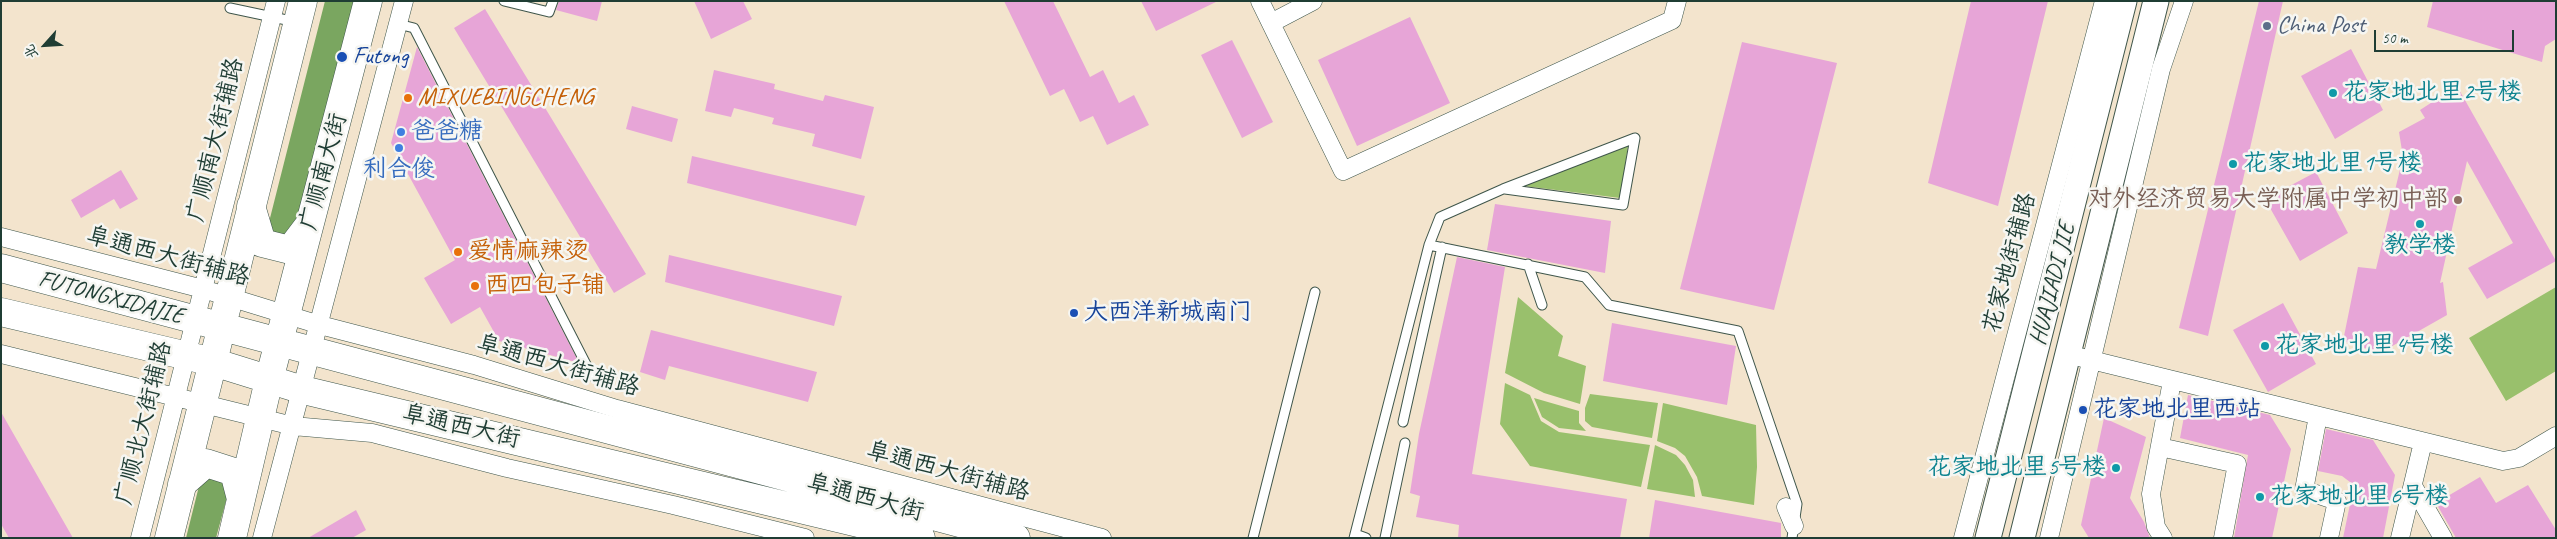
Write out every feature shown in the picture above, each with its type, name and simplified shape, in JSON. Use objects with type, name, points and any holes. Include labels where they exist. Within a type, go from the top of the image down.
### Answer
[{"type":"main road","name":"广顺南大街","points":[[232,538],[269,380],[368,1]]},
{"type":"main road","name":"HUAJIADI JIE","points":[[1988,538],[2124,1]]},
{"type":"main road","name":"HUAJIADI JIE","points":[[2022,538],[2078,357],[2156,1]]},
{"type":"main road","points":[[169,538],[221,327],[216,293],[251,206],[287,10]]},
{"type":"main road","points":[[251,206],[262,243],[290,250],[311,222]]},
{"type":"main road","name":"FUTONGXIDAJIE","points":[[1,268],[221,327]]},
{"type":"main road","name":"阜通西大街","points":[[1,312],[213,362],[303,390],[921,538]]},
{"type":"main road","name":"阜通西大街","points":[[221,327],[1016,538]]},
{"type":"main road","points":[[182,484],[206,463],[234,472],[241,499]]},
{"type":"street","points":[[262,538],[303,390],[404,1]]},
{"type":"street","points":[[1260,1],[1343,171],[1672,20],[1677,1]]},
{"type":"street","points":[[1271,23],[1313,1]]},
{"type":"street","name":"花家地街辅路","points":[[1963,538],[2104,1]]},
{"type":"street","points":[[2049,538],[2078,357],[2160,69],[2184,1]]},
{"type":"street","name":"广顺南大街辅路","points":[[195,320],[216,293],[287,10]]},
{"type":"street","name":"阜通西大街辅路","points":[[1,237],[216,293],[320,325],[474,365],[617,409],[1102,538]]},
{"type":"street","name":"广顺北大街辅路","points":[[140,538],[195,320]]},
{"type":"street","points":[[1,354],[293,426],[372,433],[507,468],[673,505],[805,538]]},
{"type":"street","points":[[2078,357],[2504,461],[2520,458],[2556,436]]},
{"type":"street","points":[[2163,538],[2156,528],[2151,494],[2172,380]]},
{"type":"street","points":[[2318,416],[2304,490],[2338,501],[2330,538]]},
{"type":"street","points":[[2400,538],[2424,442]]},
{"type":"street","points":[[2160,447],[2238,464],[2223,538]]},
{"type":"street","points":[[2412,486],[2443,538]]},
{"type":"street","points":[[1786,507],[1793,532]]},
{"type":"lane","points":[[504,1],[550,12],[553,1]]},
{"type":"lane","points":[[230,8],[287,10]]},
{"type":"lane","points":[[398,24],[414,28],[592,376]]},
{"type":"lane","points":[[1366,538],[1354,536],[1429,245],[1440,217],[1503,189],[1635,138],[1624,204],[1503,189]]},
{"type":"lane","points":[[1429,245],[1585,277],[1609,305],[1738,332],[1798,504],[1793,532]]},
{"type":"lane","points":[[1403,422],[1442,247]]},
{"type":"lane","points":[[1528,264],[1542,305]]},
{"type":"lane","points":[[1253,538],[1315,292]]},
{"type":"lane","points":[[1386,538],[1405,442]]},
{"type":"green space","points":[[325,1],[354,1],[294,231],[286,238],[273,235],[268,226]]},
{"type":"green space","points":[[1628,146],[1620,198],[1524,186]]},
{"type":"green space","points":[[2556,287],[2556,371],[2506,401],[2469,338]]},
{"type":"green space","points":[[1518,297],[1563,336],[1558,356],[1586,366],[1580,404],[1544,393],[1505,373]]},
{"type":"green space","points":[[1505,383],[1530,395],[1541,421],[1559,432],[1650,445],[1641,487],[1530,466],[1500,424]]},
{"type":"green space","points":[[1590,394],[1658,403],[1652,438],[1592,427],[1585,421],[1585,408]]},
{"type":"green space","points":[[1534,398],[1579,411],[1579,423],[1586,431],[1559,428],[1542,417]]},
{"type":"green space","points":[[1663,403],[1756,425],[1757,467],[1754,505],[1702,496],[1697,477],[1685,456],[1675,448],[1657,441]]},
{"type":"green space","points":[[1655,445],[1676,455],[1685,465],[1693,480],[1695,497],[1647,489]]},
{"type":"green space","points":[[213,471],[230,486],[216,538],[186,538],[201,478]]},
{"type":"building","points":[[559,1],[602,1],[597,21],[556,10]]},
{"type":"building","points":[[694,1],[743,1],[752,19],[711,39]]},
{"type":"building","points":[[1004,1],[1053,1],[1090,77],[1103,70],[1119,103],[1134,95],[1149,125],[1107,145],[1093,116],[1080,122],[1064,89],[1050,96]]},
{"type":"building","points":[[1141,1],[1218,1],[1156,31]]},
{"type":"building","points":[[1971,1],[2048,1],[1998,206],[1928,183]]},
{"type":"building","name":"花家地北里1号楼","points":[[2259,1],[2283,1],[2208,336],[2179,328]]},
{"type":"building","points":[[2433,1],[2556,1],[2556,39],[2545,46],[2542,62],[2427,27]]},
{"type":"building","points":[[485,9],[646,274],[614,293],[454,28]]},
{"type":"building","points":[[1410,17],[1450,103],[1357,146],[1318,60]]},
{"type":"building","points":[[1232,40],[1273,122],[1242,138],[1201,55]]},
{"type":"building","points":[[1742,42],[1837,63],[1774,310],[1680,289]]},
{"type":"building","points":[[417,47],[579,363],[499,341],[480,307],[451,324],[424,278],[455,260],[391,143]]},
{"type":"building","name":"花家地北里2号楼","points":[[2351,49],[2383,110],[2335,139],[2301,76]]},
{"type":"building","points":[[714,70],[775,84],[774,89],[823,101],[825,95],[874,107],[861,159],[812,146],[815,134],[772,124],[774,118],[734,108],[731,117],[705,111]]},
{"type":"building","name":"教学楼","points":[[2457,86],[2556,261],[2487,299],[2468,268],[2513,243],[2467,161],[2440,283],[2443,282],[2447,315],[2380,353],[2343,341],[2358,267],[2376,269],[2403,157],[2399,132],[2425,118],[2420,110]]},
{"type":"building","points":[[632,106],[678,119],[672,142],[626,129]]},
{"type":"building","points":[[692,156],[865,196],[856,226],[687,183]]},
{"type":"building","points":[[121,170],[138,199],[120,209],[114,199],[81,218],[71,200]]},
{"type":"building","points":[[2316,172],[2348,233],[2300,261],[2265,199]]},
{"type":"building","points":[[1495,204],[1611,221],[1605,273],[1487,250]]},
{"type":"building","points":[[669,255],[842,296],[834,326],[665,282]]},
{"type":"building","points":[[1457,257],[1505,267],[1472,474],[1627,499],[1620,538],[1458,538],[1459,525],[1416,517],[1420,496],[1410,493],[1419,434]]},
{"type":"building","name":"花家地北里4号楼","points":[[2283,303],[2316,364],[2268,392],[2233,330]]},
{"type":"building","points":[[1612,323],[1736,346],[1727,405],[1603,381]]},
{"type":"building","points":[[651,330],[817,372],[808,402],[669,366],[665,380],[640,372]]},
{"type":"building","name":"花家地北里6号楼","points":[[2188,395],[2270,415],[2291,449],[2272,538],[2234,538],[2248,455],[2180,438]]},
{"type":"building","points":[[1,412],[73,538],[9,538],[1,524]]},
{"type":"building","name":"花家地北里5号楼","points":[[2104,418],[2146,437],[2130,498],[2144,522],[2150,538],[2089,538],[2081,525]]},
{"type":"building","points":[[2326,429],[2373,440],[2395,475],[2383,538],[2343,538],[2354,485],[2342,476],[2318,471]]},
{"type":"building","points":[[2480,477],[2496,503],[2528,485],[2556,530],[2556,538],[2456,538],[2436,503]]},
{"type":"building","points":[[1655,500],[1781,523],[1781,538],[1649,538]]},
{"type":"building","points":[[356,510],[366,530],[352,538],[308,538]]},
{"type":"place","name":"China Post","points":[[2267,26]]},
{"type":"place","name":"Futong","points":[[342,57]]},
{"type":"place","name":"花家地北里2号楼","points":[[2333,93]]},
{"type":"place","name":"MIXUEBINGCHENG","points":[[408,98]]},
{"type":"place","name":"爸爸糖","points":[[401,132]]},
{"type":"place","name":"利合俊","points":[[399,148]]},
{"type":"place","name":"花家地北里1号楼","points":[[2233,164]]},
{"type":"place","name":"对外经济贸易大学附属中学初中部","points":[[2458,200]]},
{"type":"place","name":"教学楼","points":[[2420,224]]},
{"type":"place","name":"爱情麻辣烫","points":[[458,252]]},
{"type":"place","name":"西四包子铺","points":[[475,286]]},
{"type":"place","name":"大西洋新城南门","points":[[1074,313]]},
{"type":"place","name":"花家地北里4号楼","points":[[2265,346]]},
{"type":"place","name":"花家地北里西站","points":[[2083,410]]},
{"type":"place","name":"花家地北里5号楼","points":[[2116,468]]},
{"type":"place","name":"花家地北里6号楼","points":[[2260,497]]}]
